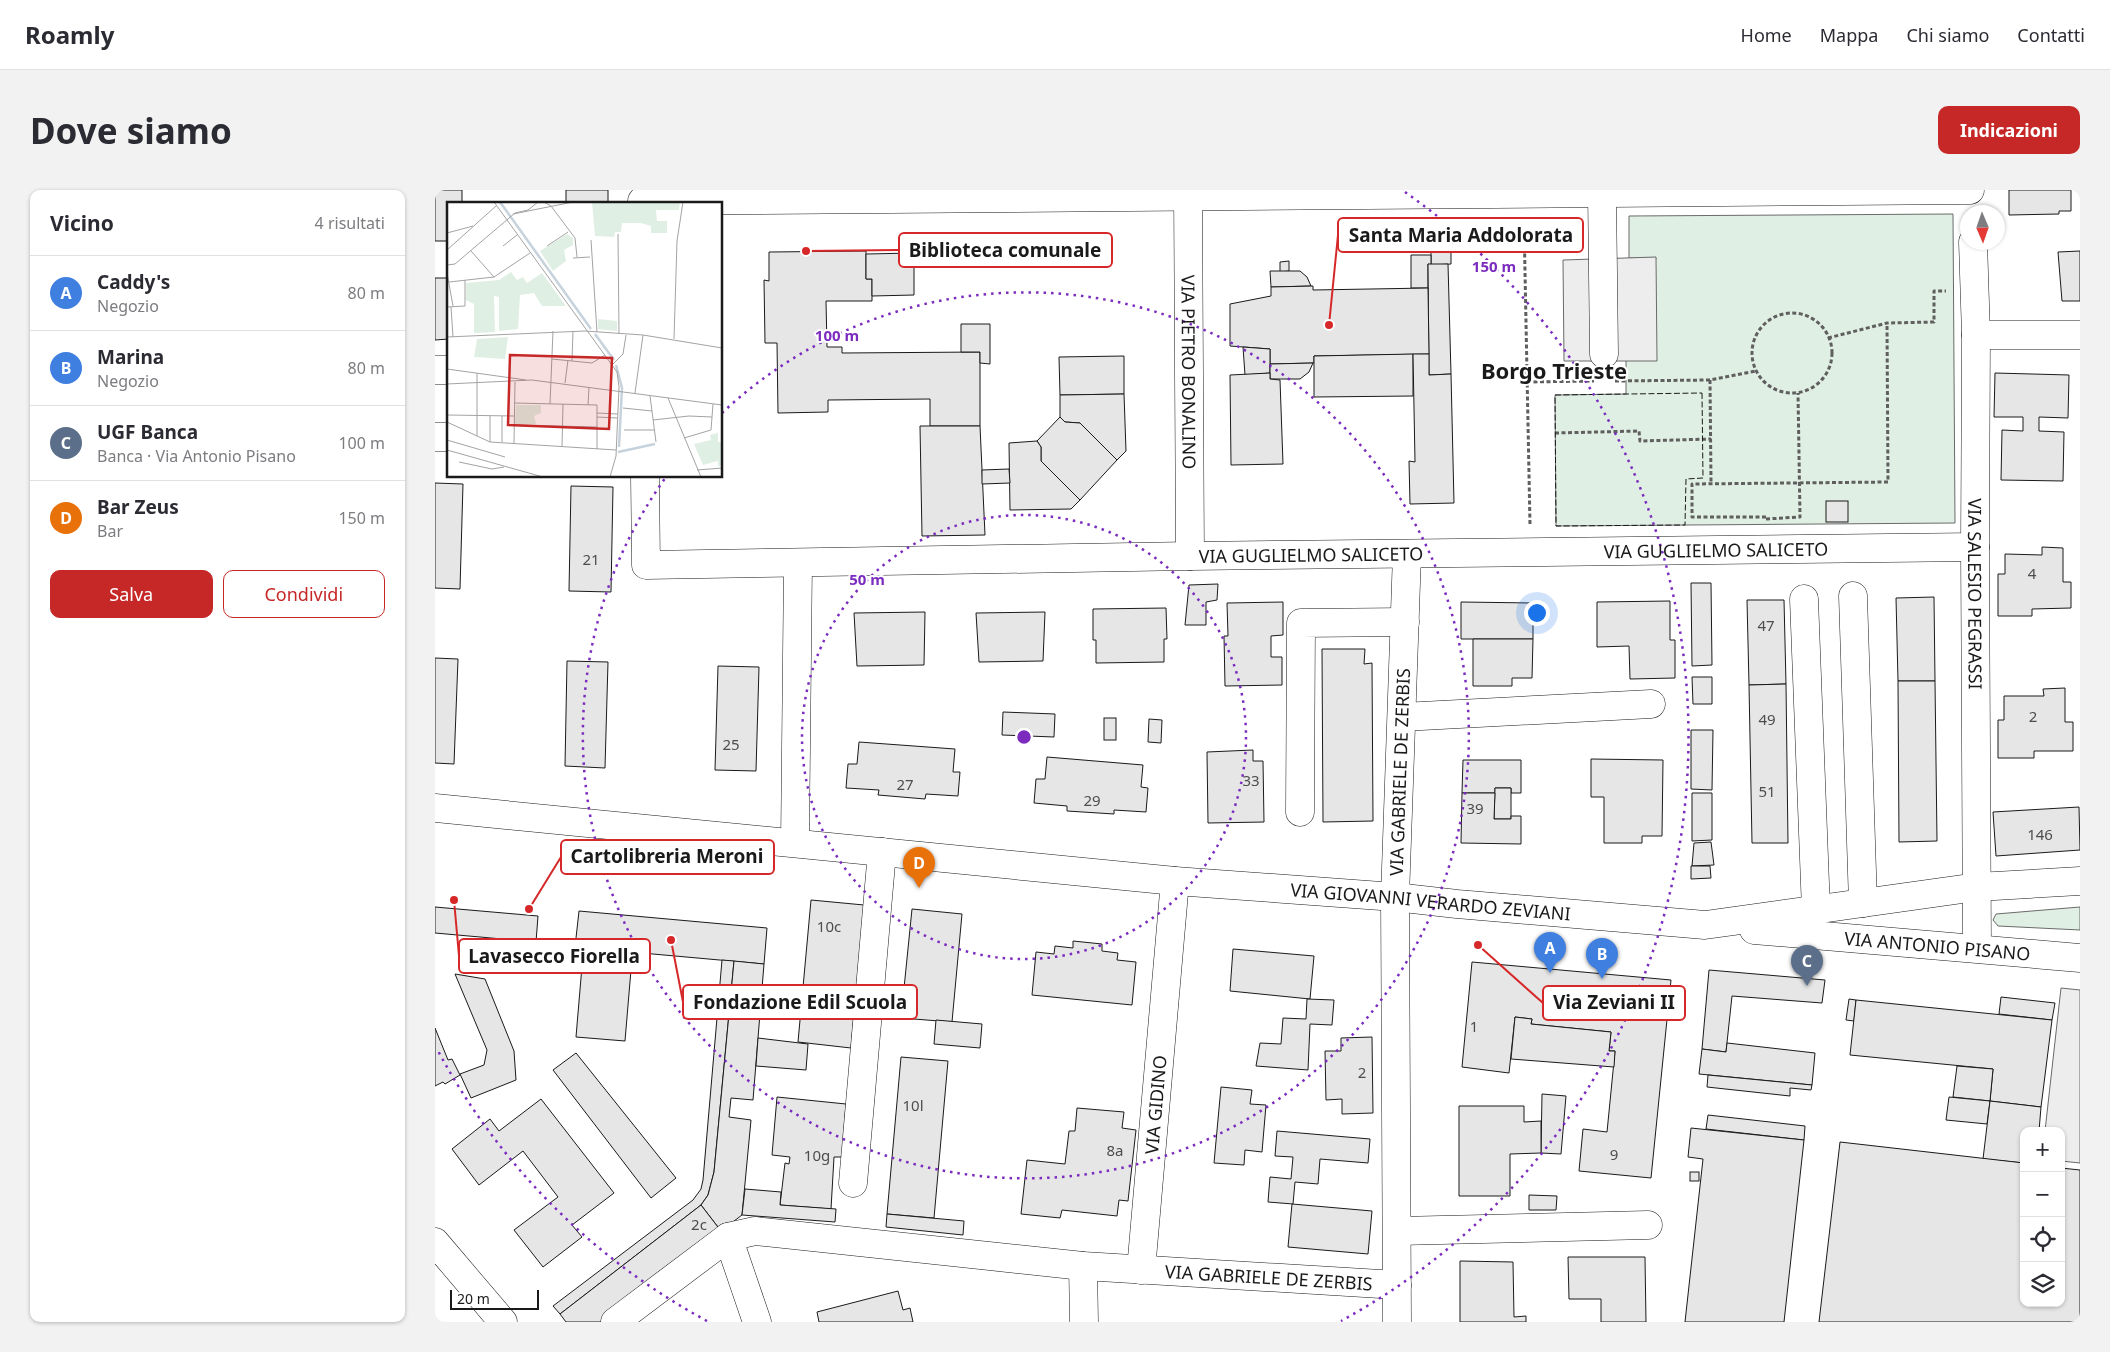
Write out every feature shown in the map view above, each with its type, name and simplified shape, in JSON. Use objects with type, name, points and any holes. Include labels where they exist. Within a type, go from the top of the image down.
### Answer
[{"type":"street","points":[[642,198],[1188,193],[1523,194],[1970,190],[1971,205]]},
{"type":"street","name":"VIA PIETRO BONALINO","points":[[1188,193],[1190,556]]},
{"type":"street","points":[[1602,193],[1604,354]]},
{"type":"street","name":"VIA SALESIO PEGRASSI","points":[[1973,250],[1977,335],[1975,547],[1977,948]]},
{"type":"street","points":[[1977,335],[2080,335]]},
{"type":"street","name":"VIA GUGLIELMO SALICETO","points":[[645,478],[646,565],[1190,556],[1975,547]]},
{"type":"street","name":"VIA GABRIELE DE ZERBIS","points":[[1397,1322],[1395,897],[1407,554]]},
{"type":"street","points":[[795,842],[798,563]]},
{"type":"street","points":[[1853,596],[1863,903]]},
{"type":"street","points":[[1805,599],[1816,910]]},
{"type":"street","points":[[1300,812],[1301,624],[1405,622]]},
{"type":"street","points":[[1402,717],[1651,704]]},
{"type":"street","name":"VIA GIOVANNI VERARDO ZEVIANI","points":[[435,808],[795,842],[1175,881],[1395,897],[1705,926],[1977,887],[2080,881]]},
{"type":"street","points":[[853,1183],[882,852]]},
{"type":"street","name":"VIA GIDINO","points":[[1141,1270],[1175,881]]},
{"type":"street","name":"VIA ANTONIO PISANO","points":[[1705,926],[2080,958]]},
{"type":"street","points":[[1398,1231],[1648,1225]]},
{"type":"street","points":[[615,1322],[728,1237],[755,1231],[1083,1266],[1141,1270]]},
{"type":"street","points":[[728,1237],[757,1322]]},
{"type":"street","points":[[435,1242],[503,1322]]},
{"type":"street","points":[[1083,1266],[1083,1322]]},
{"type":"street","name":"VIA GABRIELE DE ZERBIS","points":[[1141,1270],[1397,1285]]},
{"type":"path","points":[[1523,194],[1531,553]]},
{"type":"path","points":[[1828,338],[1887,323],[1934,322],[1934,291],[1975,291]]},
{"type":"path","points":[[1792,314],[1805,316],[1817,323],[1828,338],[1831,346],[1828,370],[1821,381],[1811,389],[1785,393],[1773,389],[1763,381],[1756,371],[1752,359],[1753,345],[1758,332],[1767,322],[1779,316],[1792,314]]},
{"type":"path","points":[[1798,392],[1800,483],[1800,517],[1691,517],[1692,484],[1711,483],[1800,483],[1887,482],[1887,323]]},
{"type":"path","points":[[1614,381],[1710,380],[1756,371]]},
{"type":"path","points":[[1710,380],[1711,483]]},
{"type":"path","points":[[1527,382],[1595,381]]},
{"type":"path","points":[[1555,433],[1639,431],[1640,441],[1711,440]]},
{"type":"path","points":[[1765,518],[1766,550]]},
{"type":"green space","points":[[1953,214],[1955,523],[1556,526],[1555,395],[1626,394],[1626,361],[1656,258],[1629,258],[1629,216]]},
{"type":"green space","points":[[2080,907],[2080,930],[1998,926],[1993,920],[1996,914]]},
{"type":"shaded area","points":[[1656,257],[1657,361],[1564,361],[1563,260]]},
{"type":"shaded area","points":[[2061,988],[2080,990],[2080,1163],[2065,1161],[2065,1127],[2045,1127]]},
{"type":"building","points":[[435,190],[462,190],[462,202],[447,202],[447,241],[435,241]]},
{"type":"building","points":[[566,190],[608,190],[608,202],[566,202]]},
{"type":"building","points":[[2009,190],[2071,190],[2071,211],[2059,211],[2059,214],[2009,215]]},
{"type":"building","points":[[1451,242],[1451,264],[1431,265],[1431,243]]},
{"type":"building","points":[[866,251],[866,279],[872,279],[872,301],[826,301],[827,347],[842,347],[842,353],[980,352],[980,426],[930,426],[930,399],[828,400],[828,412],[778,413],[777,343],[765,343],[764,280],[769,281],[769,252]]},
{"type":"building","points":[[2080,251],[2080,301],[2062,301],[2058,252]]},
{"type":"building","points":[[914,253],[914,295],[872,296],[872,279],[866,279],[866,254]]},
{"type":"building","points":[[1411,255],[1431,255],[1431,265],[1428,264],[1428,288],[1411,288]]},
{"type":"building","points":[[1289,261],[1289,271],[1280,272],[1280,262]]},
{"type":"building","points":[[1428,264],[1448,264],[1451,374],[1429,375]]},
{"type":"building","points":[[1270,271],[1300,271],[1307,277],[1311,286],[1271,287]]},
{"type":"building","points":[[435,278],[447,278],[447,339],[435,340]]},
{"type":"building","points":[[1313,286],[1313,290],[1428,288],[1429,354],[1314,356],[1314,363],[1270,364],[1270,349],[1230,346],[1230,304],[1271,296],[1271,287]]},
{"type":"building","points":[[961,324],[990,324],[990,364],[980,363],[980,352],[961,352]]},
{"type":"building","points":[[1243,347],[1270,349],[1270,373],[1245,375]]},
{"type":"building","points":[[1413,354],[1413,396],[1314,397],[1314,356]]},
{"type":"building","points":[[1413,354],[1429,354],[1429,375],[1451,374],[1454,503],[1410,504],[1409,461],[1415,462]]},
{"type":"building","points":[[1124,356],[1124,394],[1060,395],[1059,357]]},
{"type":"building","points":[[1313,363],[1309,372],[1300,379],[1270,379],[1270,364]]},
{"type":"building","points":[[1270,373],[1270,379],[1280,380],[1283,464],[1231,465],[1230,375]]},
{"type":"building","points":[[1995,373],[2069,375],[2068,418],[2039,417],[2039,431],[2064,432],[2063,481],[2001,480],[2002,430],[2023,431],[2023,417],[1994,417]]},
{"type":"building","points":[[1124,394],[1126,451],[1117,460],[1080,423],[1065,422],[1060,417],[1060,395]]},
{"type":"building","points":[[1060,417],[1065,422],[1080,423],[1117,460],[1080,500],[1041,461],[1041,447],[1037,441]]},
{"type":"building","points":[[920,426],[980,426],[985,535],[922,536]]},
{"type":"building","points":[[1037,441],[1041,447],[1041,461],[1080,500],[1071,509],[1010,510],[1009,443]]},
{"type":"building","points":[[1009,469],[1010,483],[982,484],[982,470]]},
{"type":"building","points":[[435,483],[463,484],[460,589],[435,588]]},
{"type":"building","points":[[571,486],[613,487],[611,592],[569,591]]},
{"type":"building","points":[[1826,501],[1848,501],[1848,522],[1826,522]]},
{"type":"building","points":[[2042,547],[2063,548],[2063,582],[2071,582],[2071,608],[2032,609],[2032,616],[1998,616],[1998,574],[2005,574],[2005,554],[2042,555]]},
{"type":"building","points":[[1691,583],[1711,583],[1712,665],[1692,666]]},
{"type":"building","points":[[1218,584],[1217,600],[1206,602],[1206,625],[1185,625],[1189,585]]},
{"type":"building","points":[[1934,597],[1935,681],[1898,681],[1896,598]]},
{"type":"building","points":[[1747,600],[1784,600],[1786,684],[1749,685]]},
{"type":"building","points":[[1670,601],[1670,640],[1675,640],[1675,678],[1630,679],[1629,646],[1597,647],[1597,602]]},
{"type":"building","points":[[1283,602],[1283,635],[1271,636],[1271,657],[1282,657],[1282,685],[1225,686],[1224,636],[1228,636],[1227,603]]},
{"type":"building","points":[[1461,602],[1533,603],[1533,639],[1461,639]]},
{"type":"building","points":[[1166,608],[1167,639],[1164,639],[1164,662],[1096,663],[1096,640],[1093,640],[1093,609]]},
{"type":"building","points":[[925,612],[924,665],[857,666],[854,613]]},
{"type":"building","points":[[1045,612],[1043,661],[979,662],[976,613]]},
{"type":"building","points":[[1473,639],[1533,639],[1532,678],[1512,678],[1512,686],[1473,686]]},
{"type":"building","points":[[1322,649],[1365,649],[1364,664],[1372,663],[1373,821],[1323,822]]},
{"type":"building","points":[[435,658],[458,659],[454,764],[435,763]]},
{"type":"building","points":[[567,661],[608,662],[605,768],[565,766]]},
{"type":"building","points":[[718,666],[759,667],[756,771],[715,770]]},
{"type":"building","points":[[1692,677],[1712,677],[1712,704],[1693,704]]},
{"type":"building","points":[[1898,681],[1935,681],[1937,841],[1899,842]]},
{"type":"building","points":[[1786,684],[1788,843],[1752,843],[1749,685]]},
{"type":"building","points":[[2065,688],[2065,722],[2073,722],[2073,751],[2034,751],[2034,758],[1998,758],[1998,720],[2004,720],[2004,696],[2044,696],[2043,689]]},
{"type":"building","points":[[1003,712],[1055,714],[1054,737],[1002,735]]},
{"type":"building","points":[[1104,718],[1116,718],[1116,740],[1104,740]]},
{"type":"building","points":[[1149,719],[1162,720],[1161,743],[1148,742]]},
{"type":"building","points":[[1691,730],[1713,730],[1712,790],[1691,789]]},
{"type":"building","points":[[859,742],[955,749],[953,772],[960,772],[958,796],[926,794],[925,799],[878,795],[879,790],[846,788],[848,764],[857,764]]},
{"type":"building","points":[[1253,750],[1253,761],[1263,761],[1264,822],[1208,823],[1207,752]]},
{"type":"building","points":[[1047,757],[1143,765],[1141,787],[1148,788],[1146,812],[1114,810],[1114,814],[1067,811],[1067,806],[1034,803],[1036,779],[1045,779]]},
{"type":"building","points":[[1591,759],[1663,760],[1662,836],[1642,836],[1642,843],[1604,843],[1604,797],[1591,797]]},
{"type":"building","points":[[1463,760],[1521,760],[1521,793],[1511,793],[1511,788],[1495,788],[1495,793],[1462,793]]},
{"type":"building","points":[[1495,788],[1511,788],[1511,819],[1494,819]]},
{"type":"building","points":[[1462,793],[1495,793],[1494,819],[1511,819],[1511,816],[1521,816],[1521,844],[1461,843]]},
{"type":"building","points":[[1692,793],[1712,793],[1712,840],[1692,841]]},
{"type":"building","points":[[2079,807],[2080,850],[1996,856],[1993,812]]},
{"type":"building","points":[[1711,842],[1714,865],[1692,866],[1694,843]]},
{"type":"building","points":[[1691,866],[1710,866],[1711,878],[1691,879]]},
{"type":"building","points":[[811,900],[864,905],[851,1048],[798,1042]]},
{"type":"building","points":[[435,907],[538,916],[536,942],[435,933]]},
{"type":"building","points":[[912,909],[962,914],[952,1022],[901,1018]]},
{"type":"building","points":[[579,911],[767,928],[764,964],[575,947]]},
{"type":"building","points":[[1073,941],[1102,944],[1102,951],[1118,953],[1117,960],[1136,962],[1132,1005],[1032,995],[1036,952],[1054,954],[1055,946],[1073,948]]},
{"type":"building","points":[[1233,949],[1314,956],[1310,999],[1230,991]]},
{"type":"building","points":[[722,960],[734,961],[714,1172],[708,1195],[701,1205],[560,1314],[553,1306],[693,1200],[701,1189]]},
{"type":"building","points":[[734,961],[764,964],[753,1100],[731,1098],[729,1117],[751,1120],[742,1215],[721,1231],[701,1205],[708,1195],[714,1172]]},
{"type":"building","points":[[1472,962],[1671,980],[1651,1178],[1579,1171],[1583,1129],[1607,1132],[1615,1051],[1609,1051],[1611,1032],[1531,1024],[1532,1019],[1515,1017],[1509,1073],[1462,1067]]},
{"type":"building","points":[[582,966],[631,970],[625,1041],[576,1037]]},
{"type":"building","points":[[1709,970],[1825,980],[1822,1003],[1732,996],[1726,1052],[1702,1049]]},
{"type":"building","points":[[455,974],[485,979],[514,1051],[516,1080],[471,1098],[460,1074],[484,1065],[487,1050]]},
{"type":"building","points":[[2001,997],[2055,1003],[2052,1020],[1999,1014]]},
{"type":"building","points":[[1307,999],[1334,1000],[1332,1025],[1310,1024],[1308,1070],[1256,1066],[1260,1043],[1281,1044],[1283,1018],[1306,1019]]},
{"type":"building","points":[[1849,999],[1856,1000],[1854,1021],[1846,1020]]},
{"type":"building","points":[[1856,1000],[2052,1020],[2041,1107],[1990,1101],[1993,1069],[1850,1055]]},
{"type":"building","points":[[1515,1017],[1532,1019],[1531,1024],[1611,1032],[1609,1051],[1615,1051],[1614,1067],[1511,1059]]},
{"type":"building","points":[[936,1020],[982,1024],[980,1048],[934,1044]]},
{"type":"building","points":[[435,1028],[448,1060],[452,1059],[460,1075],[445,1084],[443,1082],[435,1086]]},
{"type":"building","points":[[1372,1037],[1373,1113],[1342,1114],[1342,1099],[1326,1100],[1325,1051],[1341,1051],[1341,1038]]},
{"type":"building","points":[[758,1038],[808,1044],[806,1070],[756,1066]]},
{"type":"building","points":[[1727,1043],[1815,1053],[1812,1085],[1699,1074],[1702,1049],[1726,1052]]},
{"type":"building","points":[[576,1053],[676,1178],[651,1198],[553,1070]]},
{"type":"building","points":[[901,1057],[948,1061],[934,1218],[887,1214]]},
{"type":"building","points":[[1957,1066],[1993,1069],[1990,1101],[1953,1097]]},
{"type":"building","points":[[1708,1075],[1812,1085],[1811,1090],[1790,1088],[1790,1096],[1707,1087]]},
{"type":"building","points":[[1221,1087],[1252,1090],[1250,1104],[1266,1105],[1262,1152],[1245,1150],[1244,1165],[1214,1163]]},
{"type":"building","points":[[1542,1094],[1566,1096],[1561,1154],[1541,1153]]},
{"type":"building","points":[[777,1097],[846,1104],[842,1157],[834,1157],[831,1209],[780,1205],[785,1163],[789,1164],[790,1157],[772,1155]]},
{"type":"building","points":[[1949,1097],[1990,1101],[1987,1124],[1946,1120]]},
{"type":"building","points":[[541,1099],[614,1193],[572,1225],[582,1237],[543,1267],[514,1230],[558,1197],[523,1151],[479,1185],[452,1149],[490,1119],[499,1131]]},
{"type":"building","points":[[1990,1101],[2041,1107],[2039,1127],[2020,1127],[2020,1163],[1983,1159]]},
{"type":"building","points":[[1459,1106],[1524,1106],[1524,1122],[1541,1121],[1541,1153],[1510,1154],[1510,1196],[1459,1196]]},
{"type":"building","points":[[1077,1108],[1124,1112],[1122,1128],[1136,1130],[1128,1201],[1119,1200],[1117,1216],[1062,1210],[1060,1218],[1021,1214],[1027,1160],[1065,1164],[1069,1131],[1075,1131]]},
{"type":"building","points":[[1708,1115],[1805,1126],[1804,1140],[1706,1129]]},
{"type":"building","points":[[1691,1128],[1804,1140],[1784,1322],[1685,1322],[1703,1159],[1688,1157]]},
{"type":"building","points":[[1277,1131],[1370,1139],[1368,1163],[1320,1159],[1318,1184],[1295,1182],[1293,1204],[1268,1202],[1270,1177],[1291,1179],[1293,1157],[1275,1156]]},
{"type":"building","points":[[1840,1142],[2020,1163],[2020,1307],[2065,1307],[2065,1168],[2080,1170],[2080,1322],[1819,1322]]},
{"type":"building","points":[[1690,1172],[1699,1172],[1699,1181],[1690,1181]]},
{"type":"building","points":[[745,1189],[781,1192],[780,1205],[836,1209],[835,1222],[742,1215]]},
{"type":"building","points":[[1529,1195],[1557,1196],[1556,1210],[1529,1210]]},
{"type":"building","points":[[1292,1204],[1372,1211],[1368,1254],[1288,1247]]},
{"type":"building","points":[[701,1205],[721,1231],[605,1322],[566,1322],[560,1314]]},
{"type":"building","points":[[887,1214],[964,1221],[963,1235],[886,1227]]},
{"type":"building","points":[[1568,1257],[1645,1257],[1646,1322],[1601,1322],[1601,1299],[1569,1299]]},
{"type":"building","points":[[1460,1261],[1513,1262],[1514,1317],[1526,1316],[1526,1322],[1460,1322]]},
{"type":"building","points":[[898,1291],[903,1310],[910,1308],[913,1322],[819,1322],[817,1312]]},
{"type":"fence","points":[[1702,393],[1703,478],[1686,479],[1685,525],[1556,526],[1555,395],[1702,393]]},
{"type":"place","name":"Biblioteca comunale","points":[[806,251]]},
{"type":"place","name":"Santa Maria Addolorata","points":[[1329,325]]},
{"type":"place","name":"Bar Zeus","points":[[919,888]]},
{"type":"place","name":"Lavasecco Fiorella","points":[[454,900]]},
{"type":"place","name":"Cartolibreria Meroni","points":[[529,909]]},
{"type":"place","name":"Fondazione Edil Scuola","points":[[671,940]]},
{"type":"place","name":"Via Zeviani II","points":[[1478,945]]},
{"type":"place","name":"Caddy's","points":[[1550,973]]},
{"type":"place","name":"Marina","points":[[1602,979]]},
{"type":"place","name":"UGF Banca","points":[[1807,986]]},
{"type":"district","name":"Borgo Trieste","points":[[1554,370]]}]
